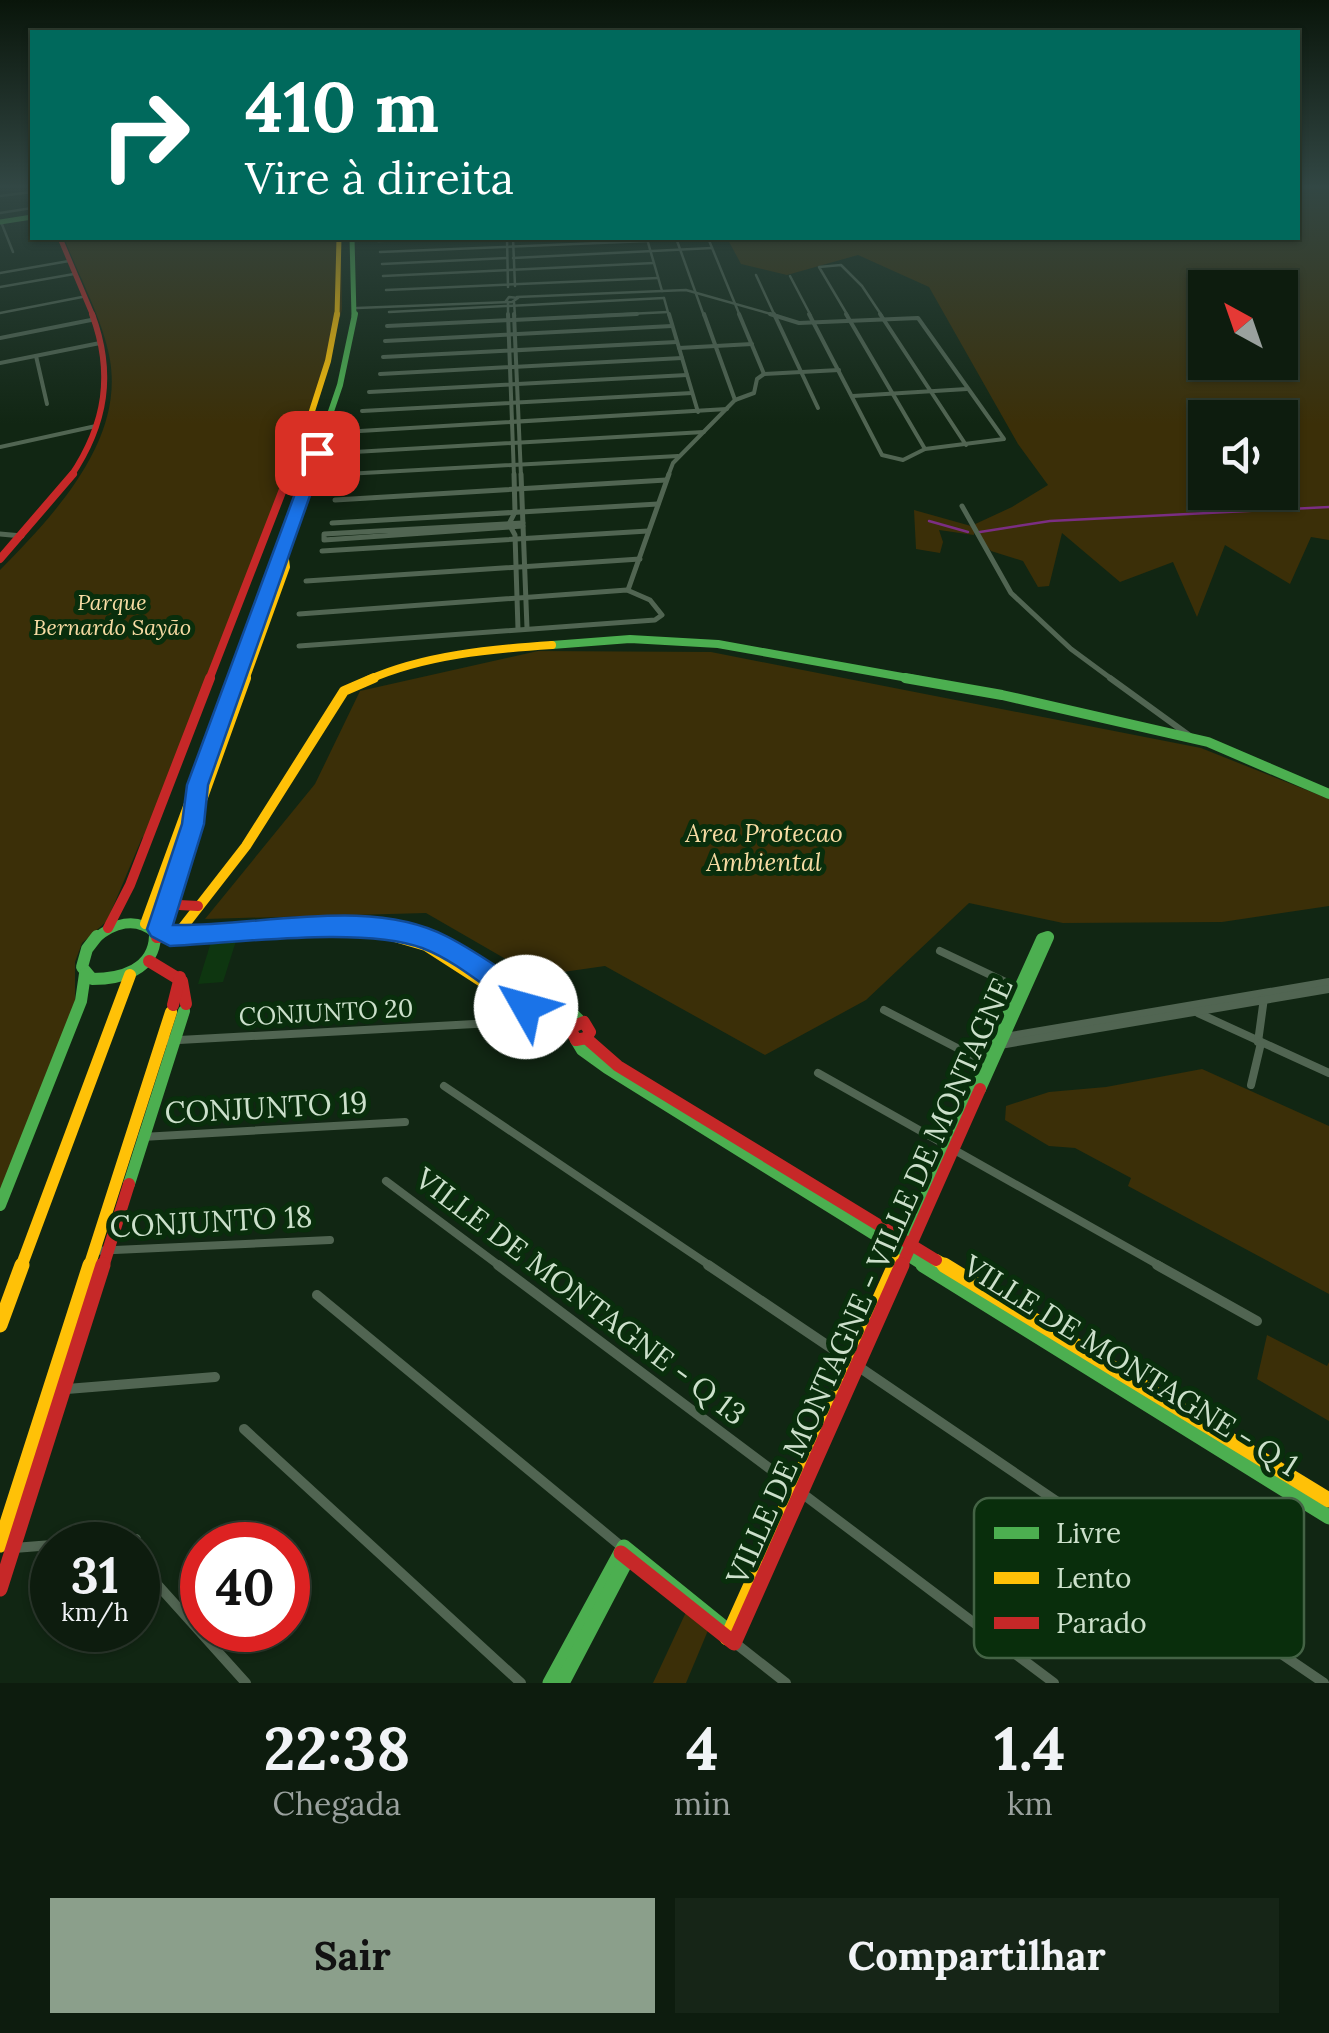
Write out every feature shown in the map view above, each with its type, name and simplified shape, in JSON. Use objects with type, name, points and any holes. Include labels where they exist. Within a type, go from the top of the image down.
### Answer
[{"type":"street","points":[[0,273],[41,267]]},
{"type":"street","points":[[0,559],[59,494],[96,426],[106,387],[100,343],[71,267]]},
{"type":"street","points":[[0,1205],[81,1001],[85,949],[108,928],[130,885],[322,386],[343,283],[342,267]]},
{"type":"street","points":[[145,924],[342,384],[357,306],[354,267]]},
{"type":"street","points":[[511,267],[515,284],[511,301]]},
{"type":"street","points":[[383,276],[582,267]]},
{"type":"street","points":[[655,267],[698,412]]},
{"type":"street","points":[[687,267],[735,400]]},
{"type":"street","points":[[719,267],[764,374]]},
{"type":"street","points":[[823,267],[818,268],[924,447]]},
{"type":"street","points":[[844,267],[862,286],[966,445]]},
{"type":"street","points":[[511,270],[508,285],[528,628]]},
{"type":"street","points":[[0,288],[74,274]]},
{"type":"street","points":[[756,275],[818,408]]},
{"type":"street","points":[[357,306],[695,292],[777,319],[815,325],[919,320],[1004,439],[924,447],[908,458],[895,460],[880,454],[840,370],[815,325],[790,276]]},
{"type":"street","points":[[386,290],[658,278]]},
{"type":"street","points":[[388,307],[662,293]]},
{"type":"street","points":[[0,312],[82,298]]},
{"type":"street","points":[[401,307],[511,301]]},
{"type":"street","points":[[387,326],[668,312]]},
{"type":"street","points":[[0,338],[91,320]]},
{"type":"street","points":[[385,341],[672,326]]},
{"type":"street","points":[[0,362],[100,343]]},
{"type":"street","points":[[383,357],[752,344]]},
{"type":"street","points":[[36,356],[47,404]]},
{"type":"street","points":[[380,374],[682,358]]},
{"type":"street","points":[[628,590],[678,456],[735,400],[754,393],[764,374],[840,370]]},
{"type":"street","points":[[369,392],[687,375]]},
{"type":"street","points":[[322,386],[324,392],[331,393],[342,384]]},
{"type":"street","points":[[853,396],[968,389]]},
{"type":"street","points":[[362,411],[692,393]]},
{"type":"street","points":[[360,431],[727,409]]},
{"type":"street","points":[[516,422],[512,443],[515,512],[510,525],[515,540],[518,629]]},
{"type":"street","points":[[0,447],[96,426]]},
{"type":"street","points":[[354,452],[704,432]]},
{"type":"street","points":[[345,474],[678,456]]},
{"type":"street","points":[[335,500],[666,480]]},
{"type":"street","points":[[332,523],[658,504]]},
{"type":"street","points":[[962,506],[1011,592],[1070,649],[1195,740]]},
{"type":"street","points":[[324,537],[523,524]]},
{"type":"street","points":[[322,551],[648,532]]},
{"type":"street","points":[[0,534],[23,536]]},
{"type":"street","points":[[173,936],[160,926],[286,567],[284,548]]},
{"type":"street","points":[[306,581],[640,559]]},
{"type":"street","points":[[298,646],[654,620],[662,614],[656,605],[628,590],[299,614]]},
{"type":"street","points":[[173,936],[265,818],[340,695],[376,675],[465,654],[630,638],[700,641],[1002,695],[1195,740],[1231,749],[1329,794]]},
{"type":"street","points":[[208,689],[224,685],[225,706]]},
{"type":"street","points":[[193,824],[198,785]]},
{"type":"street","points":[[174,891],[179,904],[200,906]]},
{"type":"street","points":[[108,928],[128,922],[145,924],[157,938]]},
{"type":"street","points":[[157,938],[346,928],[418,942],[527,1006],[538,997],[559,1016],[570,1035],[669,1102],[906,1248]]},
{"type":"street","points":[[86,974],[104,982],[130,975],[149,961],[157,938]]},
{"type":"street","name":"VILLE DE MONTAGNE - VILLE DE MONTAGNE","points":[[733,1639],[1045,939]]},
{"type":"street","points":[[940,952],[1022,990]]},
{"type":"street","points":[[4,1548],[63,1390],[161,1041],[188,992],[180,977],[149,961]]},
{"type":"street","points":[[0,1324],[130,975]]},
{"type":"street","points":[[999,1042],[1197,1012],[1329,985]]},
{"type":"street","points":[[999,1042],[1187,1006],[1264,997]]},
{"type":"street","points":[[1251,1085],[1264,997]]},
{"type":"street","points":[[1187,1006],[1329,1073]]},
{"type":"street","points":[[136,1137],[174,1040],[178,1008]]},
{"type":"street","points":[[884,1010],[989,1064]]},
{"type":"street","points":[[559,1016],[590,1028],[581,1039]]},
{"type":"street","name":"CONJUNTO 20","points":[[161,1041],[492,1023]]},
{"type":"street","points":[[818,1073],[1257,1321]]},
{"type":"street","points":[[444,1086],[1052,1498]]},
{"type":"street","name":"CONJUNTO 19","points":[[136,1137],[405,1122]]},
{"type":"street","name":"VILLE DE MONTAGNE - Q 13","points":[[386,1181],[974,1623]]},
{"type":"street","name":"CONJUNTO 18","points":[[100,1251],[330,1240]]},
{"type":"street","name":"VILLE DE MONTAGNE - Q 1","points":[[906,1248],[1044,1326],[1329,1500]]},
{"type":"street","name":"VILLE DE MONTAGNE - Q 1","points":[[906,1248],[1040,1338],[1298,1498]]},
{"type":"street","points":[[0,1589],[4,1548],[48,1391],[100,1251]]},
{"type":"street","points":[[318,1295],[786,1683]]},
{"type":"street","points":[[1040,1338],[1044,1326]]},
{"type":"street","points":[[48,1391],[215,1377]]},
{"type":"street","points":[[244,1429],[521,1683]]},
{"type":"street","points":[[1292,1494],[1296,1479]]},
{"type":"street","name":"VILLE DE MONTAGNE - Q 1","points":[[1304,1501],[1329,1517]]},
{"type":"street","points":[[4,1548],[30,1546]]},
{"type":"street","points":[[550,1683],[624,1552]]},
{"type":"street","points":[[562,1683],[624,1552]]},
{"type":"street","points":[[160,1587],[246,1683]]},
{"type":"street","name":"VILLE DE MONTAGNE - Q 13","points":[[1021,1658],[1054,1683]]},
{"type":"street","points":[[1287,1658],[1324,1683]]},
{"type":"shaded area","points":[[236,941],[223,982],[198,984],[211,942]]},
{"type":"green space","name":"Parque Bernardo Sayão","points":[[76,267],[341,267],[342,309],[322,390],[152,830],[142,838],[107,921],[82,943],[75,962],[75,1007],[0,1190],[0,570],[42,526],[80,476],[106,420],[110,360]]},
{"type":"green space","points":[[752,267],[817,267],[787,275]]},
{"type":"green space","points":[[884,267],[1329,267],[1329,540],[1311,537],[1290,584],[1225,545],[1197,617],[1173,562],[1120,582],[1062,533],[1049,586],[1038,587],[1023,561],[991,551],[974,530],[974,535],[939,530],[943,542],[940,553],[916,549],[914,510],[971,526],[1048,485],[1018,444],[929,287]]},
{"type":"green space","name":"Area Protecao Ambiental","points":[[538,651],[711,652],[1201,748],[1329,799],[1329,906],[1222,922],[1063,923],[969,903],[866,1000],[765,1055],[605,966],[535,976],[426,913],[205,919],[315,784],[360,691]]},
{"type":"green space","points":[[1202,1069],[1329,1126],[1329,1294],[1128,1186],[1131,1178],[1075,1148],[1049,1146],[1005,1120],[1006,1106],[1049,1092],[1106,1087]]},
{"type":"green space","points":[[1267,1335],[1327,1366],[1329,1362],[1329,1421],[1257,1379]]},
{"type":"green space","points":[[687,1610],[709,1628],[686,1683],[653,1683]]},
{"type":"waterway","points":[[980,532],[1050,521],[1329,507]]},
{"type":"waterway","points":[[929,521],[968,532]]},
{"type":"tunnel","points":[[556,1015],[563,1018]]},
{"type":"traffic: fast","points":[[290,526],[340,385],[355,313],[355,267]]},
{"type":"traffic: fast","points":[[552,645],[630,639],[718,644],[1002,695],[1208,742],[1329,794]]},
{"type":"traffic: fast","points":[[128,922],[146,925],[155,933],[151,955],[126,975],[92,979],[82,967],[91,942],[103,932],[128,922]]},
{"type":"traffic: fast","points":[[897,1260],[1042,939],[1048,937],[980,1089]]},
{"type":"traffic: fast","points":[[0,1205],[81,1001],[85,974]]},
{"type":"traffic: fast","points":[[568,1009],[580,1021]]},
{"type":"traffic: fast","points":[[129,1184],[184,1011]]},
{"type":"traffic: fast","points":[[576,1040],[582,1050],[607,1068],[1298,1498]]},
{"type":"traffic: fast","points":[[1304,1501],[1329,1517]]},
{"type":"traffic: fast","points":[[550,1683],[624,1547],[723,1627]]},
{"type":"traffic: fast","points":[[562,1683],[628,1557]]},
{"type":"traffic: slow","points":[[305,433],[333,337],[340,267]]},
{"type":"traffic: slow","points":[[145,924],[290,526]]},
{"type":"traffic: slow","points":[[193,825],[286,567],[284,552]]},
{"type":"traffic: slow","points":[[176,936],[246,846],[344,691],[386,672],[494,649],[552,645]]},
{"type":"traffic: slow","points":[[170,936],[159,926],[195,818]]},
{"type":"traffic: slow","points":[[384,933],[426,945],[527,1010]]},
{"type":"traffic: slow","points":[[0,1325],[130,975]]},
{"type":"traffic: slow","points":[[536,997],[543,999],[545,1006],[543,1013],[536,1015],[529,1013],[527,1006],[529,999],[536,997]]},
{"type":"traffic: slow","points":[[544,1000],[561,1006]]},
{"type":"traffic: slow","points":[[0,1545],[171,1012]]},
{"type":"traffic: slow","points":[[727,1638],[897,1260]]},
{"type":"traffic: slow","points":[[936,1260],[1329,1500]]},
{"type":"traffic: jam","points":[[0,559],[74,473],[99,423],[105,397],[104,352],[72,267]]},
{"type":"traffic: jam","points":[[108,928],[130,885],[305,433]]},
{"type":"traffic: jam","points":[[173,891],[179,905],[198,906]]},
{"type":"traffic: jam","points":[[157,937],[389,928],[431,942],[528,1001]]},
{"type":"traffic: jam","points":[[149,961],[182,981],[186,1004]]},
{"type":"traffic: jam","points":[[173,1005],[180,977]]},
{"type":"traffic: jam","points":[[559,1023],[570,1028],[576,1040],[586,1038],[590,1032],[584,1022],[570,1028]]},
{"type":"traffic: jam","points":[[586,1038],[618,1066],[936,1260]]},
{"type":"traffic: jam","points":[[621,1553],[734,1643],[980,1089]]},
{"type":"traffic: jam","points":[[0,1589],[129,1184]]},
{"type":"route","points":[[317,453],[198,785],[193,824],[160,929],[170,936],[364,927],[398,929],[436,942],[528,1001],[526,1007]]}]
